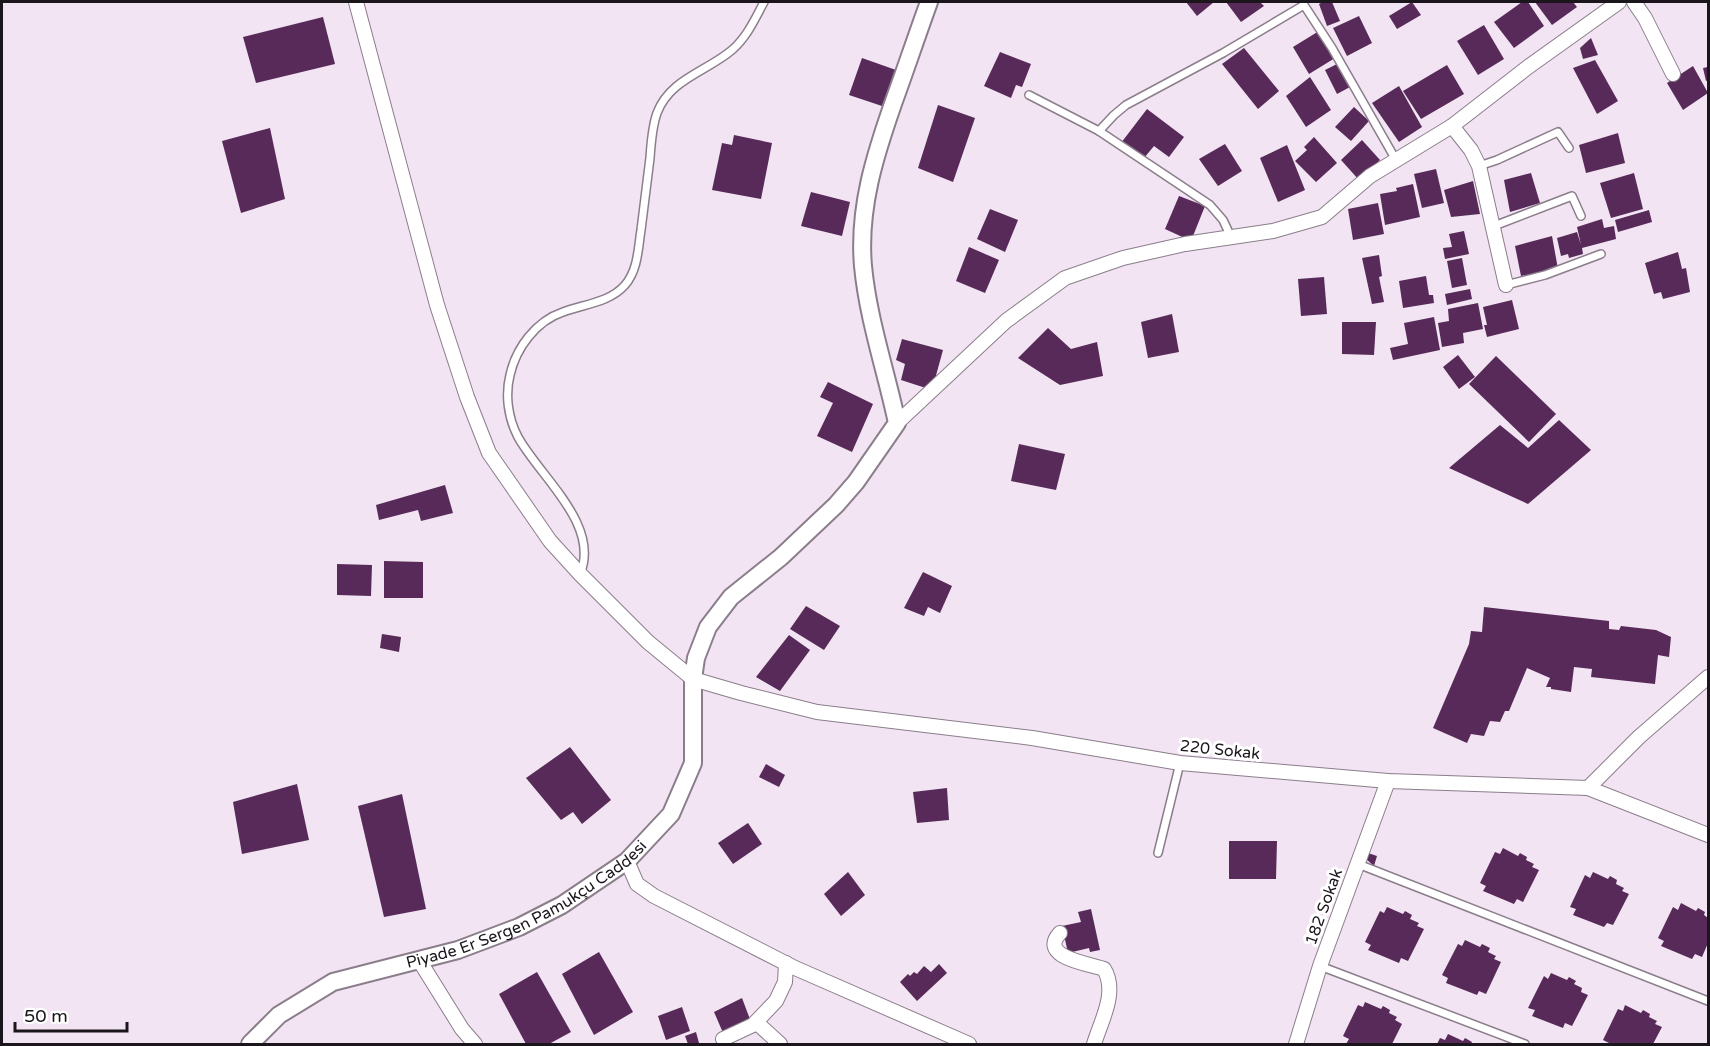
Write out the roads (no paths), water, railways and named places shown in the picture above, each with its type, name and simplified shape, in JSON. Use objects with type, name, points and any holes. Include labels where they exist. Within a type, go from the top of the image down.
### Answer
[{"type":"street","points":[[356,2],[437,305],[467,397],[489,453],[550,541],[648,642],[693,679]]},
{"type":"street","points":[[929,2],[876,150],[868,181],[862,228],[863,265],[869,304],[897,423],[1006,321],[1065,278],[1123,258],[1185,243],[1273,231],[1322,217],[1370,176],[1452,126],[1528,67],[1620,2]]},
{"type":"street","points":[[1634,2],[1645,18],[1672,74]]},
{"type":"street","points":[[1452,126],[1471,150],[1479,166],[1506,285]]},
{"type":"street","name":"Piyade Er Sergen Pamukçu Caddesi","points":[[255,1043],[279,1015],[333,982],[458,950],[519,927],[562,905],[627,861],[671,814],[693,763],[693,679],[700,645],[708,627],[731,597],[781,557],[836,505],[856,482],[897,423]]},
{"type":"street","points":[[1588,788],[1639,737],[1708,678]]},
{"type":"street","name":"220 Sokak","points":[[693,679],[817,712],[1032,738],[1180,763],[1388,781],[1588,788],[1708,835]]},
{"type":"street","name":"182 Sokak","points":[[1296,1044],[1320,966],[1388,781]]},
{"type":"street","points":[[627,861],[637,884],[654,896],[786,963],[969,1044]]},
{"type":"street","points":[[1060,933],[1055,944],[1062,956],[1078,963],[1104,969],[1109,977],[1111,987],[1109,996],[1094,1044]]},
{"type":"street","points":[[419,960],[462,1029],[475,1044]]},
{"type":"street","points":[[723,1039],[753,1025],[776,1001],[786,982],[786,963]]},
{"type":"street","points":[[756,1022],[780,1044]]},
{"type":"lane","points":[[580,574],[586,550],[581,531],[566,505],[518,437],[509,412],[510,373],[520,350],[533,332],[546,320],[562,312],[611,296],[626,284],[637,256],[653,132],[658,111],[678,84],[721,58],[741,41],[764,2]]},
{"type":"lane","points":[[1099,131],[1126,105],[1223,53],[1304,5],[1332,48],[1396,160]]},
{"type":"lane","points":[[1029,95],[1099,131],[1210,205],[1223,219],[1231,237]]},
{"type":"lane","points":[[1479,166],[1558,132],[1569,148]]},
{"type":"lane","points":[[1494,226],[1572,196],[1581,216]]},
{"type":"lane","points":[[1506,285],[1545,275],[1600,254]]},
{"type":"lane","points":[[1158,853],[1180,763]]},
{"type":"lane","points":[[1358,864],[1708,1001]]},
{"type":"lane","points":[[1320,966],[1525,1044]]}]
